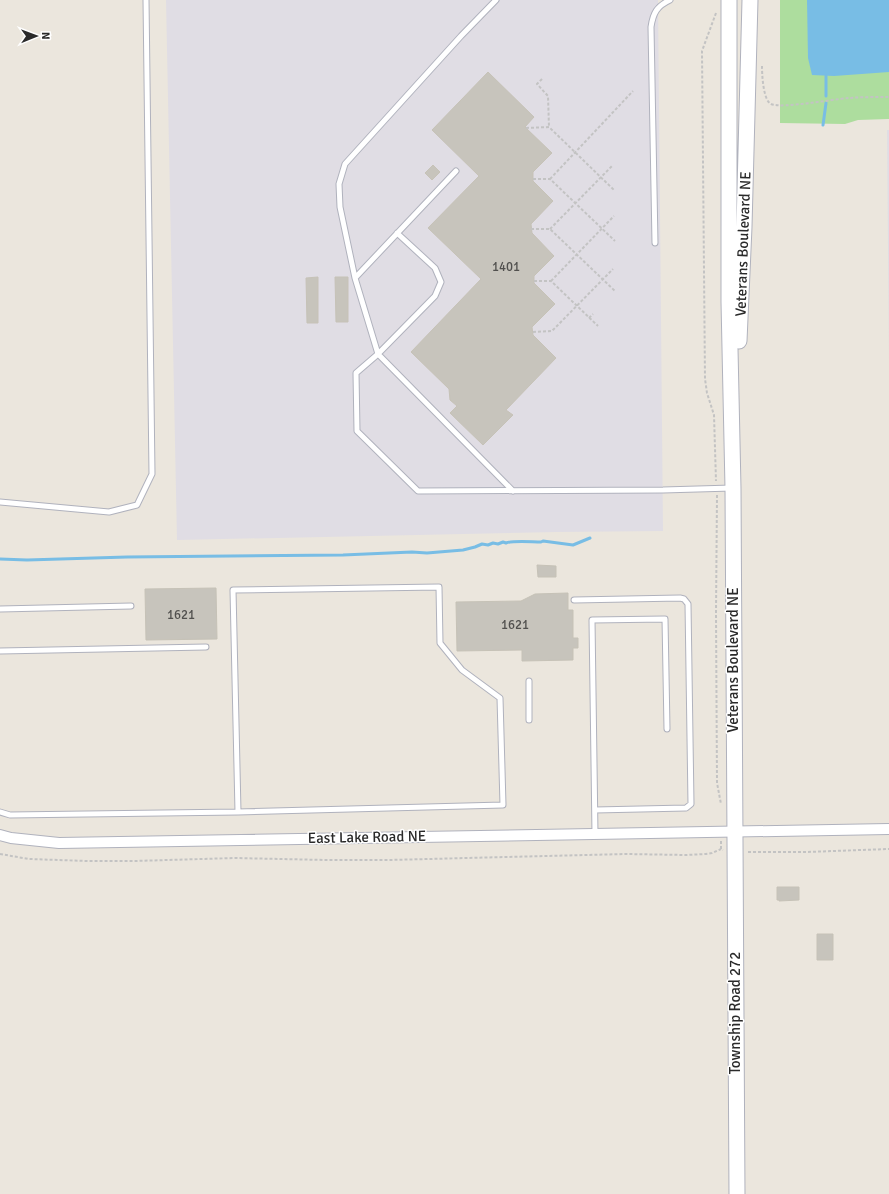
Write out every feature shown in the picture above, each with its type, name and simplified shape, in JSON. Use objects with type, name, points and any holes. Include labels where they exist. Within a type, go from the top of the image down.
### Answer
[{"type":"main road","name":"Veterans Boulevard NE","points":[[729,0],[729,302],[733,488],[734,831]]},
{"type":"main road","name":"Veterans Boulevard NE","points":[[733,488],[744,228],[750,0]]},
{"type":"main road","name":"Township Road 272","points":[[734,831],[737,1194]]},
{"type":"street","name":"East Lake Road NE","points":[[0,835],[11,838],[59,843],[889,828]]},
{"type":"lane","points":[[0,502],[109,512],[137,505],[152,474],[146,0]]},
{"type":"lane","points":[[496,0],[461,36],[345,164],[339,184],[340,207],[355,278],[378,354],[513,491]]},
{"type":"lane","points":[[655,243],[651,26],[652,18],[661,4],[670,0]]},
{"type":"lane","points":[[355,278],[456,171]]},
{"type":"lane","points":[[398,233],[435,268],[441,282],[435,296],[378,354],[356,373],[357,431],[418,491],[733,488]]},
{"type":"lane","points":[[0,812],[10,815],[238,812],[503,805],[500,698],[462,670],[440,643],[439,587],[233,590],[238,812]]},
{"type":"lane","points":[[574,600],[680,598],[684,599],[688,604],[689,807],[595,810]]},
{"type":"lane","points":[[0,609],[131,606]]},
{"type":"lane","points":[[595,834],[592,620],[665,619],[667,729]]},
{"type":"lane","points":[[0,651],[206,647]]},
{"type":"lane","points":[[528,681],[529,720]]},
{"type":"path","points":[[717,11],[702,51],[705,380],[707,393],[714,415],[717,488],[717,783],[722,807]]},
{"type":"path","points":[[762,59],[762,75],[766,99],[771,104],[781,105],[848,98],[889,97]]},
{"type":"path","points":[[542,80],[537,84],[548,96],[549,128]]},
{"type":"path","points":[[550,179],[633,90]]},
{"type":"path","points":[[526,128],[549,128],[614,190]]},
{"type":"path","points":[[531,229],[550,229],[612,166]]},
{"type":"path","points":[[533,179],[550,179],[615,241]]},
{"type":"path","points":[[551,281],[614,216]]},
{"type":"path","points":[[550,229],[615,291]]},
{"type":"path","points":[[533,332],[552,331],[613,269]]},
{"type":"path","points":[[534,281],[551,281],[598,326]]},
{"type":"path","points":[[589,318],[593,314]]},
{"type":"path","points":[[756,852],[889,849]]},
{"type":"path","points":[[0,854],[29,859],[88,861],[235,858],[380,860],[595,856],[626,854],[685,855],[706,854],[721,850]]},
{"type":"shaded area","points":[[166,0],[658,0],[663,531],[177,540]]},
{"type":"shaded area","points":[[887,130],[889,130],[889,361]]},
{"type":"green space","points":[[780,0],[889,0],[889,119],[858,120],[845,124],[780,123]]},
{"type":"water","points":[[807,0],[889,0],[889,72],[834,76],[812,75],[808,58]]},
{"type":"building","points":[[488,72],[534,117],[525,127],[552,153],[533,172],[533,181],[553,201],[531,224],[532,233],[554,256],[534,276],[534,283],[555,304],[532,327],[533,335],[556,358],[506,410],[513,415],[483,445],[450,413],[457,406],[450,400],[449,389],[411,352],[481,279],[428,228],[479,176],[432,130]]},
{"type":"building","points":[[433,165],[440,172],[432,180],[425,173]]},
{"type":"building","points":[[318,277],[318,323],[307,323],[306,278]]},
{"type":"building","points":[[335,277],[348,277],[348,322],[336,322]]},
{"type":"building","points":[[537,565],[556,566],[556,577],[538,577]]},
{"type":"building","points":[[216,588],[217,639],[146,640],[145,589]]},
{"type":"building","points":[[568,593],[568,610],[573,610],[573,638],[578,638],[578,648],[573,648],[573,660],[522,661],[522,650],[457,651],[456,602],[521,601],[535,594]]},
{"type":"building","points":[[777,887],[799,887],[799,900],[777,900]]},
{"type":"building","points":[[817,934],[833,934],[833,960],[817,960]]},
{"type":"waterway","points":[[826,76],[826,96]]},
{"type":"waterway","points":[[823,125],[826,103]]},
{"type":"waterway","points":[[0,559],[27,560],[127,557],[343,555],[412,552],[427,553],[463,550],[482,544],[488,545],[503,542],[543,541],[573,545],[590,538]]}]
